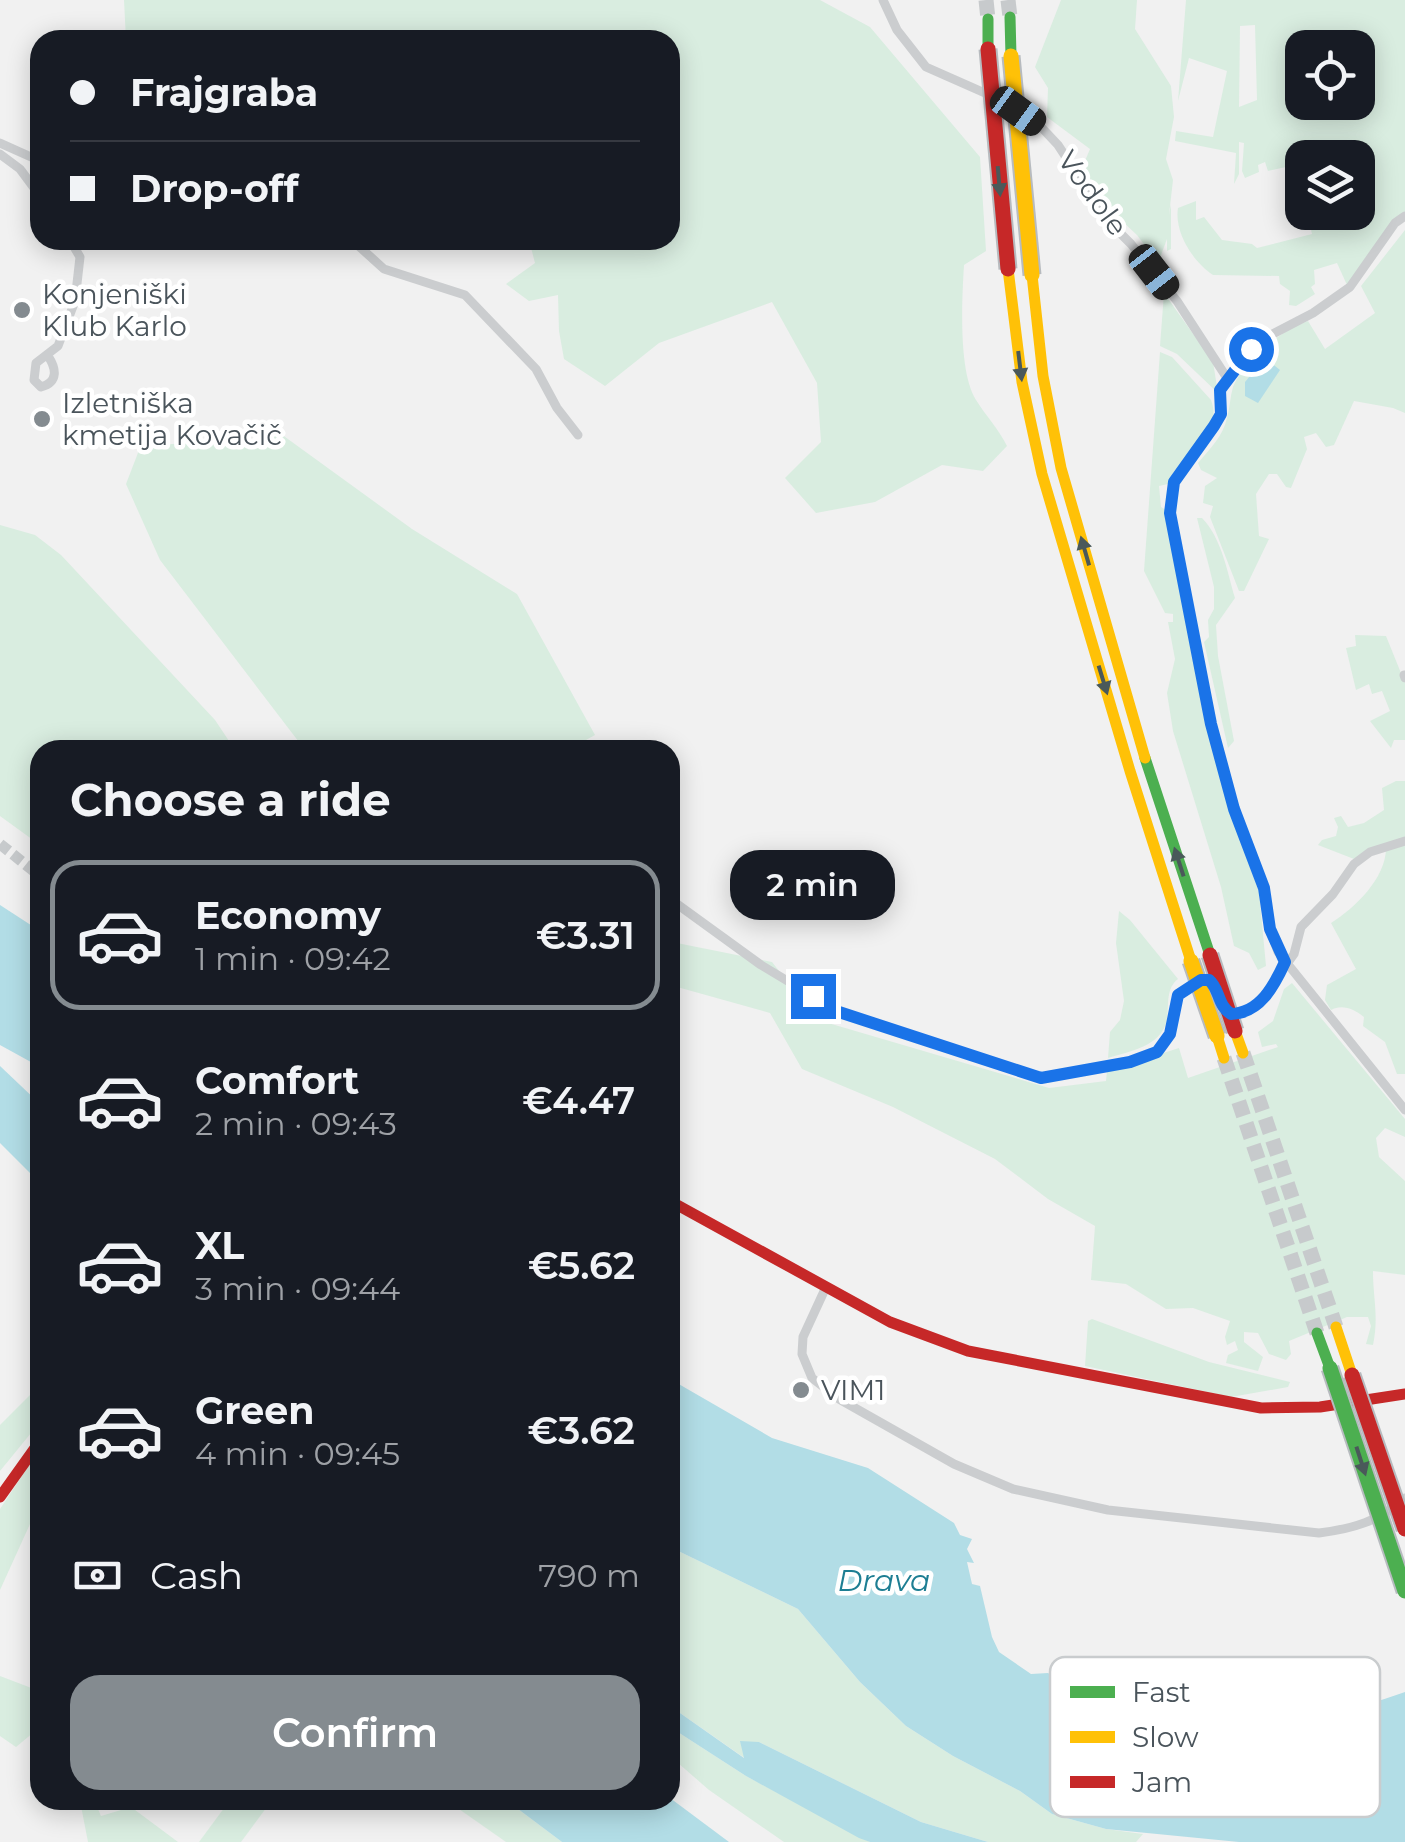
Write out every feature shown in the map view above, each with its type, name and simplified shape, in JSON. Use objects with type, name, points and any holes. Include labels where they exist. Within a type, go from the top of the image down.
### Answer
[{"type":"main road","points":[[1010,18],[1016,132],[1043,376],[1061,468],[1147,766],[1243,1053]]},
{"type":"main road","points":[[988,19],[1008,270],[1022,382],[1042,474],[1130,770],[1224,1058]]},
{"type":"main road","points":[[680,1206],[924,1340],[1261,1408],[1298,1408],[1405,1394]]},
{"type":"main road","points":[[1336,1326],[1405,1529]]},
{"type":"main road","points":[[1317,1333],[1405,1591]]},
{"type":"main road","points":[[0,1497],[30,1455]]},
{"type":"street","name":"Vodole","points":[[883,0],[897,30],[926,67],[1003,101],[1058,145],[1108,220],[1176,302],[1227,378]]},
{"type":"street","points":[[0,143],[30,156]]},
{"type":"street","points":[[0,154],[30,183]]},
{"type":"street","points":[[1405,216],[1395,223],[1350,287],[1251,349],[1227,378],[1220,390],[1221,414],[1174,482],[1170,513],[1211,724],[1234,809],[1261,876],[1270,929],[1285,962],[1405,1110]]},
{"type":"street","points":[[48,356],[58,346],[75,301],[80,257],[76,250]]},
{"type":"street","points":[[363,250],[384,270],[465,295],[536,370],[557,408],[578,434]]},
{"type":"street","points":[[680,906],[761,964],[839,1012],[1041,1078],[1130,1062],[1157,1052],[1170,1034],[1178,995],[1201,980],[1214,984],[1224,1009],[1231,1014],[1242,1014],[1256,1006],[1294,954],[1301,927],[1333,894],[1354,864],[1370,852],[1405,841]]},
{"type":"street","points":[[826,1288],[804,1337],[802,1354],[812,1378],[822,1388],[954,1464],[1013,1489],[1108,1510],[1319,1533],[1352,1529],[1391,1511],[1405,1498]]},
{"type":"green space","points":[[124,0],[820,0],[870,27],[980,157],[986,251],[964,265],[964,354],[976,400],[1007,446],[983,471],[942,465],[875,502],[816,513],[785,478],[821,442],[817,383],[772,302],[659,343],[605,386],[564,359],[558,295],[529,301],[506,284],[535,263],[532,250],[680,250],[680,30],[126,30]]},
{"type":"green space","points":[[1061,0],[1137,0],[1135,29],[1171,86],[1174,117],[1166,159],[1173,180],[1171,249],[1167,251],[1167,239],[1158,263],[1137,235],[1108,208],[1082,168],[1090,149],[1047,117],[1048,88],[1035,67]]},
{"type":"green space","points":[[1186,0],[1405,0],[1405,216],[1347,285],[1337,263],[1314,270],[1315,284],[1311,287],[1315,294],[1296,306],[1289,305],[1290,291],[1280,284],[1279,276],[1213,275],[1186,246],[1178,208],[1196,201],[1196,220],[1204,217],[1222,240],[1257,248],[1312,234],[1311,230],[1375,230],[1375,140],[1285,140],[1285,167],[1268,171],[1265,162],[1258,165],[1259,172],[1245,178],[1244,143],[1239,142],[1239,174],[1234,184],[1236,153],[1175,141],[1176,131],[1213,137],[1227,71],[1189,58],[1178,101]],"holes":[[[1255,25],[1257,100],[1239,107],[1240,26]]]},
{"type":"green space","points":[[1405,230],[1405,413],[1354,401],[1334,445],[1326,447],[1316,433],[1304,437],[1307,449],[1291,488],[1277,474],[1269,474],[1256,494],[1259,536],[1269,539],[1244,591],[1239,591],[1210,517],[1213,506],[1203,503],[1205,486],[1217,478],[1201,470],[1198,463],[1222,431],[1238,377],[1264,347],[1308,321],[1325,349],[1375,313],[1361,286]]},
{"type":"green space","points":[[1164,293],[1213,362],[1218,393],[1177,354],[1160,346]]},
{"type":"green space","points":[[1160,352],[1172,357],[1211,400],[1214,413],[1206,434],[1168,484],[1159,486],[1245,853],[1259,892],[1266,966],[1258,970],[1249,953],[1234,946],[1221,887],[1173,731],[1167,693],[1175,659],[1168,622],[1173,622],[1173,614],[1165,613],[1144,571]]},
{"type":"green space","points":[[281,434],[412,529],[517,594],[595,735],[586,740],[297,740],[160,560],[126,484],[141,445],[233,442]]},
{"type":"green space","points":[[1197,518],[1202,518],[1214,536],[1235,598],[1216,625],[1234,741],[1228,748],[1204,642],[1209,637],[1214,587]]},
{"type":"green space","points":[[0,525],[35,535],[61,555],[215,720],[228,740],[30,740],[30,838],[0,816]]},
{"type":"green space","points":[[1355,635],[1386,636],[1405,683],[1405,740],[1394,740],[1391,748],[1370,721],[1390,711],[1382,691],[1372,694],[1369,684],[1356,690],[1346,648],[1356,646]]},
{"type":"green space","points":[[1405,781],[1405,838],[1369,849],[1354,859],[1318,845],[1336,836],[1334,818],[1341,816],[1348,827],[1364,823],[1384,810],[1382,788]]},
{"type":"green space","points":[[1405,844],[1405,1074],[1397,1074],[1385,1042],[1363,1026],[1364,1017],[1348,1008],[1331,1010],[1325,1000],[1327,985],[1356,969],[1331,923],[1368,891],[1381,870],[1386,848]]},
{"type":"green space","points":[[1119,911],[1178,979],[1170,991],[1167,1020],[1161,1033],[1144,1046],[1108,1058],[1110,1032],[1120,1020],[1124,1001],[1116,943]]},
{"type":"green space","points":[[680,944],[772,962],[818,1020],[1049,1088],[1106,1081],[1107,1071],[1179,1048],[1188,1078],[1278,1047],[1262,1047],[1258,1032],[1273,1021],[1284,989],[1292,983],[1405,1119],[1405,1137],[1385,1128],[1376,1138],[1379,1157],[1405,1181],[1405,1275],[1373,1271],[1373,1345],[1366,1344],[1371,1326],[1368,1317],[1347,1317],[1289,1341],[1291,1354],[1286,1360],[1269,1354],[1258,1333],[1244,1332],[1244,1342],[1263,1357],[1258,1371],[1226,1363],[1228,1355],[1238,1350],[1235,1341],[1227,1345],[1230,1321],[1193,1308],[1166,1309],[1126,1284],[1091,1280],[1095,1226],[1048,1199],[995,1159],[893,1107],[802,1069],[770,1013],[680,988]]},
{"type":"green space","points":[[1092,1319],[1209,1362],[1290,1382],[1288,1387],[1231,1397],[1085,1366],[1088,1321]]},
{"type":"green space","points":[[30,1395],[30,1434],[0,1471],[0,1425]]},
{"type":"green space","points":[[30,1464],[30,1524],[0,1590],[0,1509]]},
{"type":"green space","points":[[680,1552],[798,1609],[860,1682],[906,1726],[1020,1791],[1050,1813],[1050,1817],[1143,1834],[1136,1842],[988,1842],[921,1822],[759,1742],[746,1759],[680,1713]]},
{"type":"green space","points":[[0,1676],[30,1687],[30,1735],[16,1747],[0,1736]]},
{"type":"green space","points":[[680,1733],[746,1776],[870,1842],[784,1842],[680,1765]]},
{"type":"green space","points":[[82,1810],[98,1810],[101,1816],[135,1810],[178,1842],[88,1842]]},
{"type":"green space","points":[[223,1810],[265,1810],[241,1842],[199,1842]]},
{"type":"green space","points":[[460,1810],[519,1810],[562,1842],[506,1842]]},
{"type":"water","points":[[1265,358],[1280,370],[1258,403],[1245,396],[1245,382]]},
{"type":"water","points":[[0,905],[30,924],[30,1062],[0,1045]]},
{"type":"water","points":[[0,1066],[30,1094],[30,1173],[0,1143]]},
{"type":"water","name":"Drava","points":[[680,1385],[772,1438],[868,1468],[954,1523],[960,1535],[972,1539],[967,1549],[974,1563],[967,1562],[972,1584],[980,1586],[999,1652],[1031,1674],[1050,1674],[1050,1813],[1020,1791],[906,1726],[860,1682],[798,1609],[680,1552]]},
{"type":"water","name":"Drava","points":[[1405,1692],[1405,1842],[1239,1842],[1106,1829],[1063,1817],[1380,1817],[1380,1700]]},
{"type":"water","points":[[680,1713],[744,1758],[740,1741],[759,1742],[921,1822],[988,1842],[870,1842],[746,1776],[680,1733]]},
{"type":"water","points":[[680,1805],[729,1842],[562,1842],[519,1810],[680,1810]]},
{"type":"tunnel","points":[[986,0],[988,19]]},
{"type":"tunnel","points":[[1008,0],[1010,17]]},
{"type":"tunnel","points":[[0,844],[30,868]]},
{"type":"tunnel","points":[[1243,1053],[1336,1327]]},
{"type":"tunnel","points":[[1224,1058],[1317,1333]]},
{"type":"traffic: fast","points":[[1010,17],[1011,56]]},
{"type":"traffic: fast","points":[[988,19],[988,49]]},
{"type":"traffic: fast","points":[[1145,758],[1210,955]]},
{"type":"traffic: fast","points":[[1317,1333],[1330,1368]]},
{"type":"traffic: fast","points":[[1330,1368],[1405,1591]]},
{"type":"traffic: slow","points":[[1011,56],[1032,275]]},
{"type":"traffic: slow","points":[[1008,269],[1022,382],[1042,474],[1191,961]]},
{"type":"traffic: slow","points":[[1032,275],[1043,376],[1061,468],[1145,758]]},
{"type":"traffic: slow","points":[[1191,961],[1217,1036]]},
{"type":"traffic: slow","points":[[1235,1031],[1243,1053]]},
{"type":"traffic: slow","points":[[1217,1036],[1224,1058]]},
{"type":"traffic: slow","points":[[1336,1327],[1352,1375]]},
{"type":"traffic: jam","points":[[988,49],[1008,269]]},
{"type":"traffic: jam","points":[[1210,955],[1235,1031]]},
{"type":"traffic: jam","points":[[680,1206],[890,1322],[968,1351],[1261,1408],[1320,1407],[1405,1394]]},
{"type":"traffic: jam","points":[[1352,1375],[1405,1529]]},
{"type":"traffic: jam","points":[[0,1497],[30,1455]]},
{"type":"place","name":"Konjeniški Klub Karlo","points":[[22,310]]},
{"type":"place","name":"Izletniška kmetija Kovačič","points":[[42,419]]},
{"type":"place","name":"VIM1","points":[[801,1390]]},
{"type":"route","points":[[813,996],[839,1012],[1041,1078],[1130,1062],[1157,1052],[1170,1034],[1178,995],[1201,980],[1214,984],[1220,1002],[1231,1014],[1242,1014],[1256,1006],[1276,982],[1285,962],[1270,929],[1264,888],[1234,809],[1211,724],[1170,513],[1174,482],[1221,414],[1220,390],[1251,349]]}]
